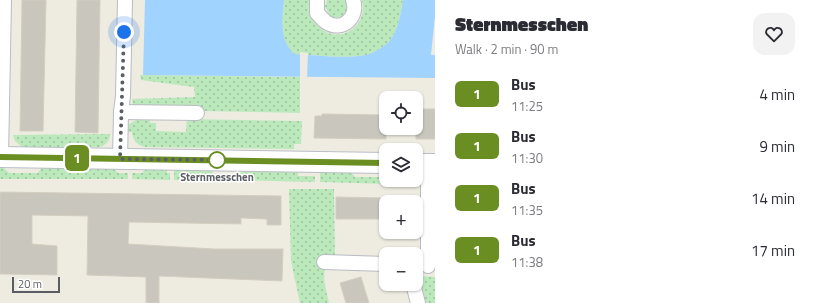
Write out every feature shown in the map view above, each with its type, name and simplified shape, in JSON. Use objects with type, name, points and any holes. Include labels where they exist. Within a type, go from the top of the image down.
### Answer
[{"type":"street","points":[[4,0],[1,157],[379,164]]},
{"type":"street","points":[[120,159],[125,0]]},
{"type":"street","points":[[317,0],[317,13],[326,22],[336,25],[345,24],[351,18],[356,7],[353,0]]},
{"type":"street","points":[[121,112],[197,113]]},
{"type":"street","points":[[426,164],[426,266]]},
{"type":"street","points":[[324,262],[379,264]]},
{"type":"street","points":[[415,291],[418,303]]},
{"type":"green space","points":[[284,0],[309,0],[309,13],[313,20],[323,30],[332,34],[340,34],[348,32],[355,27],[363,10],[362,0],[403,0],[397,27],[393,36],[385,45],[366,55],[340,57],[294,54],[289,48],[284,35],[282,22]]},
{"type":"green space","points":[[327,0],[346,0],[346,12],[342,16],[338,17],[330,16],[325,7]]},
{"type":"green space","points":[[140,75],[300,77],[300,113],[202,111],[136,107],[133,105],[132,99],[195,97],[194,87],[141,80]]},
{"type":"green space","points":[[140,118],[150,118],[150,123],[156,123],[156,131],[186,132],[187,119],[302,121],[301,144],[294,144],[294,149],[145,147],[136,142],[133,138],[132,132],[127,132],[129,124]]},
{"type":"green space","points":[[110,134],[107,142],[100,147],[22,147],[15,141],[13,135]]},
{"type":"green space","points":[[0,167],[3,167],[9,173],[38,173],[42,167],[112,167],[118,173],[128,173],[128,179],[0,179]]},
{"type":"green space","points":[[148,167],[167,167],[167,173],[170,173],[170,180],[132,179],[132,173],[142,173]]},
{"type":"green space","points":[[174,167],[209,168],[215,175],[225,175],[224,180],[174,180]]},
{"type":"green space","points":[[245,168],[287,169],[288,172],[298,172],[298,176],[315,176],[315,182],[229,180],[229,175],[239,175]]},
{"type":"green space","points":[[320,170],[350,171],[355,177],[379,177],[379,184],[320,182]]},
{"type":"green space","points":[[289,189],[334,189],[335,257],[328,264],[324,273],[329,303],[300,303],[291,261]]},
{"type":"green space","points":[[423,276],[435,277],[435,303],[425,303],[422,291]]},
{"type":"water","points":[[145,0],[284,0],[282,22],[284,35],[289,48],[294,54],[340,57],[366,55],[385,45],[393,36],[397,27],[403,0],[435,0],[431,55],[435,55],[435,78],[143,75]]},
{"type":"pier","points":[[300,52],[308,53],[307,78],[300,79]]},
{"type":"building","points":[[22,0],[46,0],[43,131],[20,131]]},
{"type":"building","points":[[77,0],[100,0],[98,133],[75,132]]},
{"type":"building","points":[[423,109],[435,109],[435,139],[416,139],[416,135],[423,135]]},
{"type":"building","points":[[322,114],[379,115],[379,135],[386,135],[386,139],[314,138],[315,116],[322,116]]},
{"type":"building","points":[[0,192],[281,196],[281,225],[267,225],[267,219],[241,218],[241,224],[129,222],[128,244],[214,249],[283,249],[282,281],[159,276],[159,303],[146,303],[146,277],[87,275],[88,216],[32,215],[32,244],[57,246],[57,275],[0,274]]},
{"type":"building","points":[[336,197],[379,198],[379,219],[336,219]]},
{"type":"building","points":[[361,277],[369,303],[346,303],[340,283]]},
{"type":"bus line","name":"1","points":[[0,157],[379,163]]},
{"type":"place","name":"Sternmesschen","points":[[217,160]]},
{"type":"route","points":[[124,32],[120,159],[217,160]]}]
